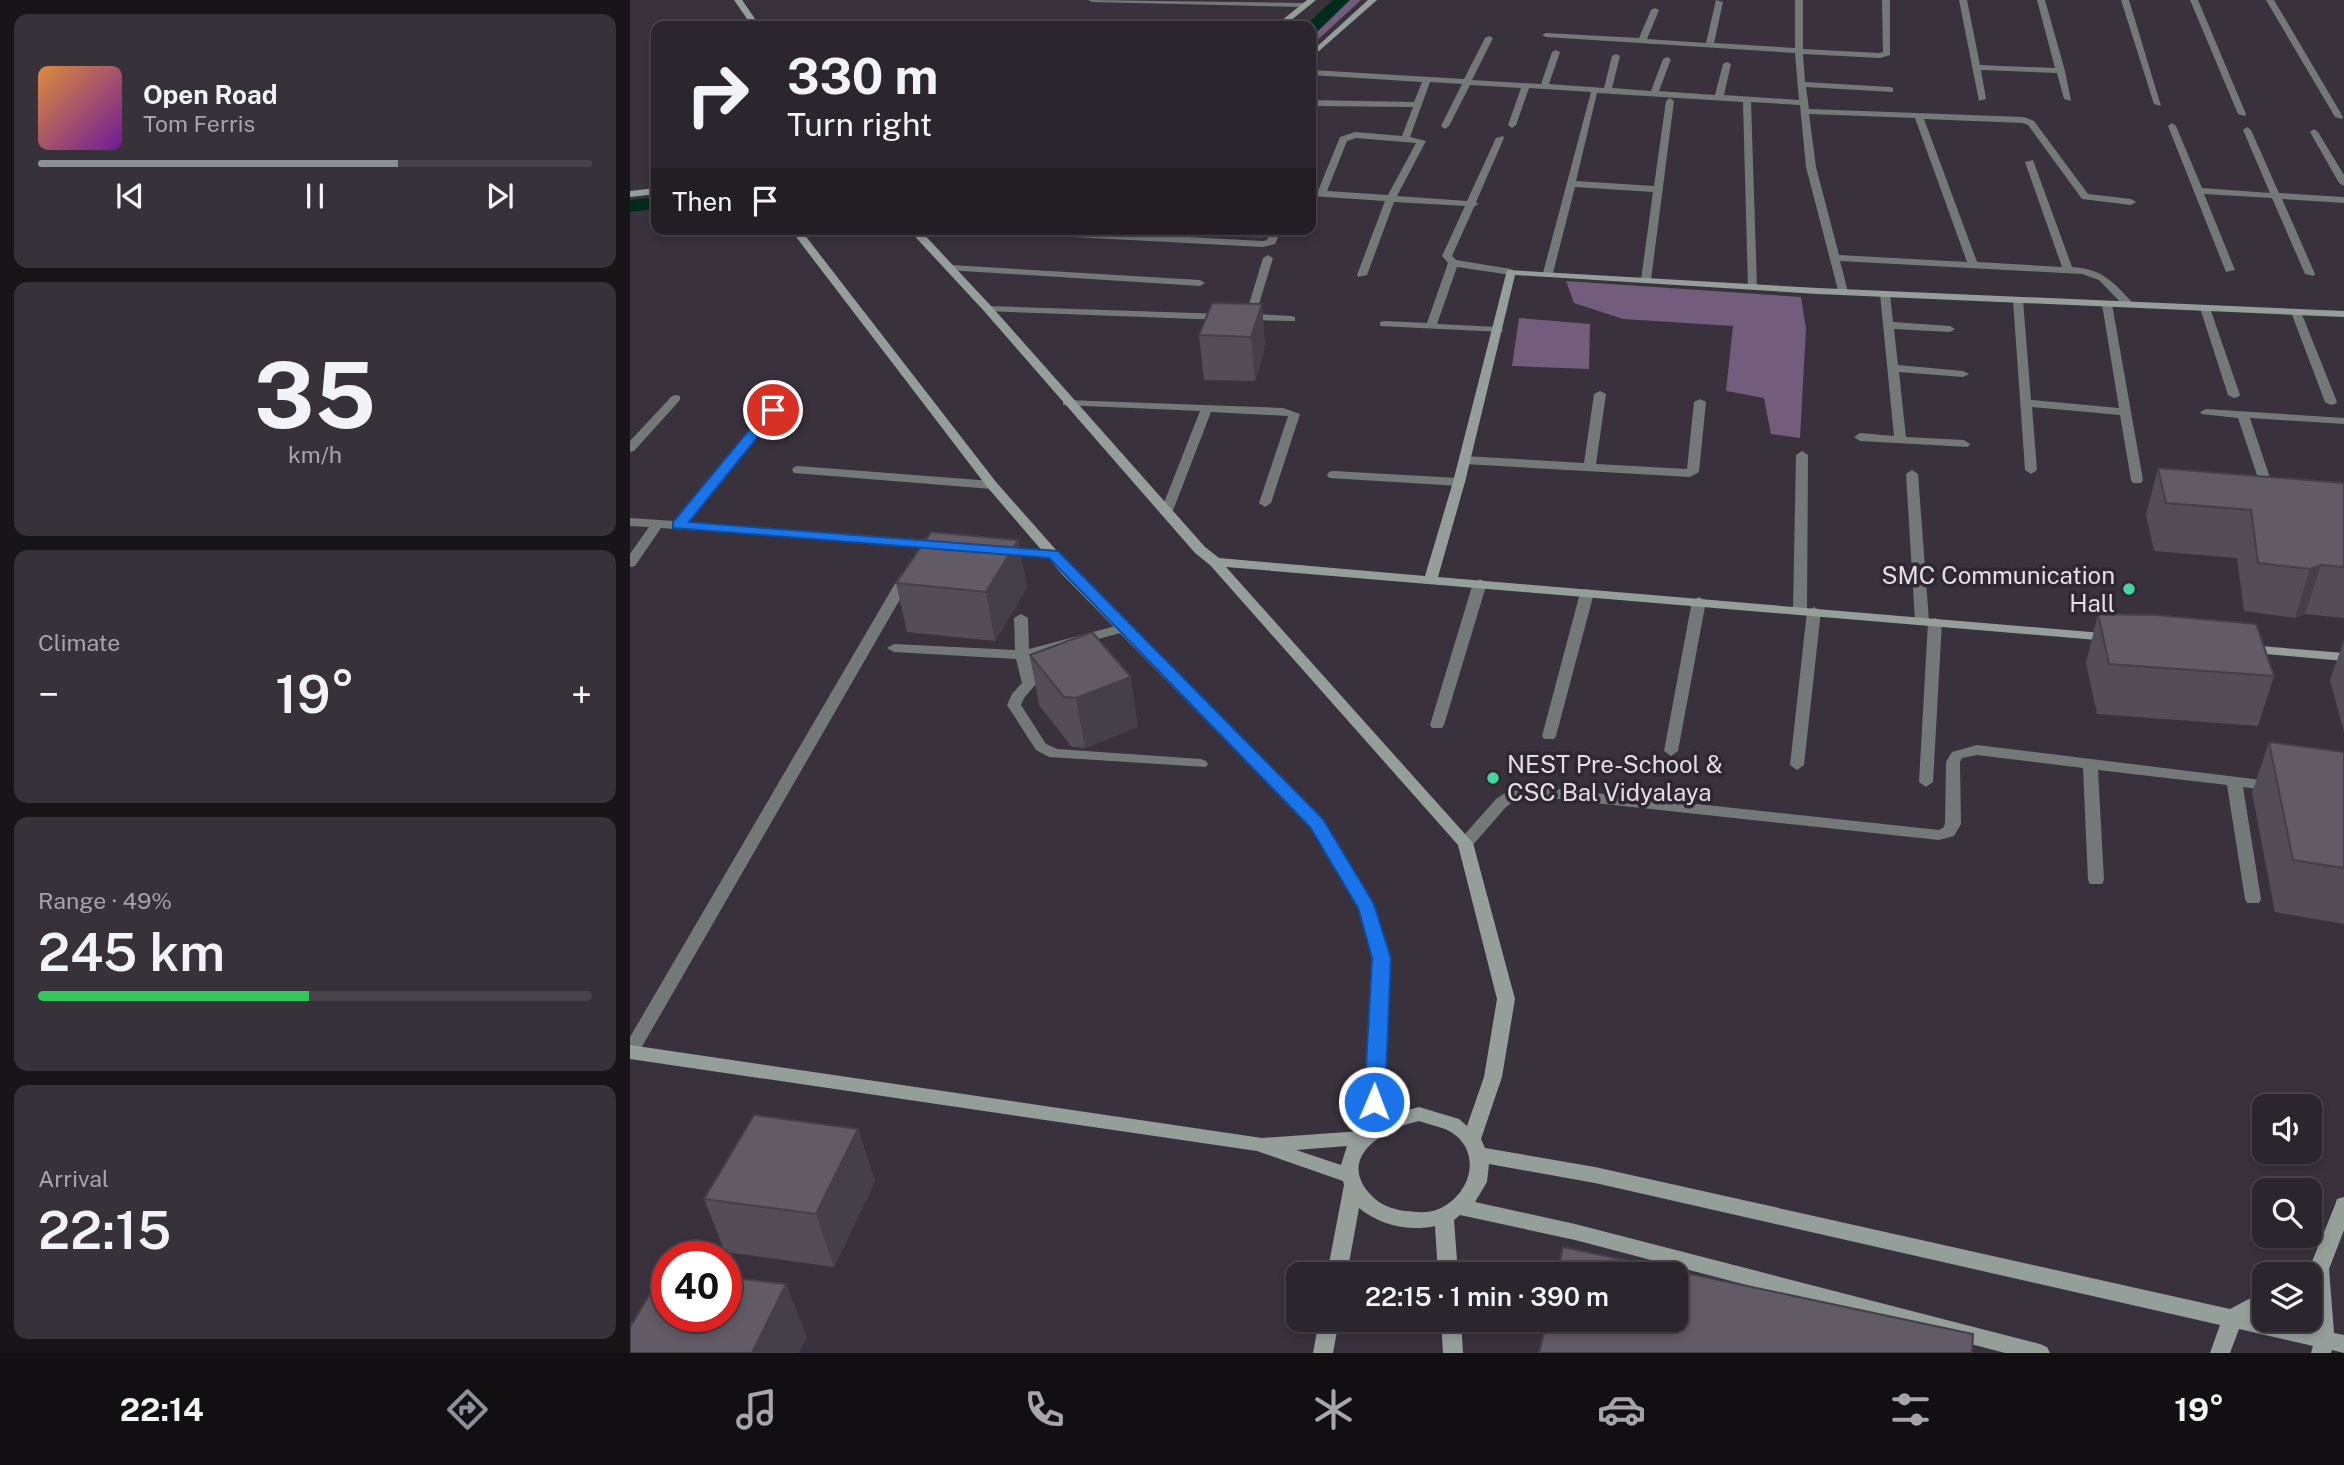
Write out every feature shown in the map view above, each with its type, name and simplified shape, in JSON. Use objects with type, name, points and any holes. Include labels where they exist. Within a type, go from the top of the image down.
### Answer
[{"type":"street","points":[[738,0],[753,21]]},
{"type":"street","points":[[1092,0],[1309,2]]},
{"type":"street","points":[[1316,51],[1373,0]]},
{"type":"street","points":[[1799,0],[1801,84],[1811,167],[1843,292]]},
{"type":"street","points":[[1546,35],[1870,57],[1887,53],[1886,0]]},
{"type":"street","points":[[1963,0],[1982,99]]},
{"type":"street","points":[[2041,0],[2068,99]]},
{"type":"street","points":[[2125,0],[2158,104]]},
{"type":"street","points":[[2194,0],[2242,114]]},
{"type":"street","points":[[2270,0],[2339,117]]},
{"type":"street","points":[[1285,21],[1309,2]]},
{"type":"street","points":[[1709,46],[1719,2]]},
{"type":"street","points":[[1642,42],[1655,10]]},
{"type":"street","points":[[1445,126],[1489,38]]},
{"type":"street","points":[[1544,87],[1556,52]]},
{"type":"street","points":[[1607,92],[1616,56]]},
{"type":"street","points":[[1654,94],[1667,59]]},
{"type":"street","points":[[1719,97],[1727,64]]},
{"type":"street","points":[[1976,67],[2061,71]]},
{"type":"street","points":[[1316,72],[1719,97],[1804,107],[2024,120],[2031,123],[2085,197],[2131,202]]},
{"type":"street","points":[[1406,137],[1427,80]]},
{"type":"street","points":[[1801,84],[1890,90]]},
{"type":"street","points":[[1512,125],[1526,86]]},
{"type":"street","points":[[1548,273],[1594,94]]},
{"type":"street","points":[[1747,99],[1752,287]]},
{"type":"street","points":[[1646,280],[1670,101]]},
{"type":"street","points":[[1316,103],[1418,105]]},
{"type":"street","points":[[1918,114],[1972,263]]},
{"type":"street","points":[[2172,126],[2230,270]]},
{"type":"street","points":[[2247,130],[2310,274]]},
{"type":"street","points":[[2314,132],[2344,183]]},
{"type":"street","points":[[1362,275],[1391,198],[1422,141],[1406,137],[1355,135],[1343,139],[1316,194],[1391,198],[1473,204]]},
{"type":"street","points":[[1500,138],[1473,204],[1447,256],[1453,263],[1511,272],[1752,287],[2344,314]]},
{"type":"street","points":[[2030,162],[2068,270]]},
{"type":"street","points":[[1571,184],[1658,189]]},
{"type":"street","points":[[2199,191],[2344,200]]},
{"type":"street","points":[[630,194],[651,192]]},
{"type":"street","points":[[799,235],[992,485],[1123,628],[1316,823],[1367,908],[1382,958],[1368,1133],[1353,1154],[1353,1180],[1340,1262]]},
{"type":"street","points":[[919,235],[1465,843],[1506,999],[1493,1077],[1476,1147]]},
{"type":"street","points":[[1173,235],[1233,243],[1268,244],[1273,235]]},
{"type":"street","points":[[1233,243],[1237,235]]},
{"type":"street","points":[[1250,317],[1268,258]]},
{"type":"street","points":[[1834,258],[1972,263],[2083,271],[2103,278],[2129,304]]},
{"type":"street","points":[[1432,327],[1453,263]]},
{"type":"street","points":[[951,268],[1200,283]]},
{"type":"street","points":[[1431,579],[1460,482],[1511,272]]},
{"type":"street","points":[[1885,294],[1900,439]]},
{"type":"street","points":[[2018,300],[2031,470]]},
{"type":"street","points":[[2107,304],[2137,480]]},
{"type":"street","points":[[2205,308],[2234,395]]},
{"type":"street","points":[[988,309],[1291,319]]},
{"type":"street","points":[[2297,312],[2330,402]]},
{"type":"street","points":[[1384,324],[1498,330]]},
{"type":"street","points":[[1888,325],[1950,330]]},
{"type":"street","points":[[1893,368],[1963,374]]},
{"type":"street","points":[[1589,468],[1600,394]]},
{"type":"street","points":[[630,448],[676,398]]},
{"type":"street","points":[[1465,460],[1690,473],[1695,469],[1700,402]]},
{"type":"street","points":[[1067,403],[1283,411],[1294,414],[1265,503]]},
{"type":"street","points":[[2026,403],[2125,412]]},
{"type":"street","points":[[1166,513],[1207,408]]},
{"type":"street","points":[[678,525],[773,410]]},
{"type":"street","points":[[2206,412],[2344,421]]},
{"type":"street","points":[[2243,414],[2272,501]]},
{"type":"street","points":[[1860,436],[1965,444]]},
{"type":"street","points":[[1797,765],[1807,611],[1802,456]]},
{"type":"street","points":[[798,471],[992,485]]},
{"type":"street","points":[[1912,474],[1928,622],[1926,782]]},
{"type":"street","points":[[1333,475],[1460,482]]},
{"type":"street","points":[[630,522],[963,547]]},
{"type":"street","points":[[630,563],[657,524]]},
{"type":"street","points":[[925,544],[630,1052],[1257,1144],[1353,1180],[1364,1201],[1380,1213],[1401,1220],[1423,1221],[1452,1211],[1475,1190],[1482,1172],[1476,1147],[1458,1126],[1440,1118],[1419,1114],[1403,1116],[1368,1133],[1257,1144]]},
{"type":"street","points":[[989,549],[1053,554]]},
{"type":"street","points":[[1215,562],[2126,639]]},
{"type":"street","points":[[1437,725],[1480,583]]},
{"type":"street","points":[[1549,736],[1587,593]]},
{"type":"street","points":[[1671,751],[1699,601]]},
{"type":"street","points":[[1021,618],[1022,655],[1029,684],[1017,697],[1014,705],[1041,747],[1047,751],[1201,764]]},
{"type":"street","points":[[894,648],[1022,655],[1123,628]]},
{"type":"street","points":[[2235,648],[2344,657]]},
{"type":"street","points":[[1465,843],[1502,803],[1513,795],[1549,793],[1939,835],[1949,832],[1953,824],[1953,762],[1957,755],[1977,750],[2289,788]]},
{"type":"street","points":[[2090,764],[2096,880]]},
{"type":"street","points":[[2234,781],[2253,899]]},
{"type":"street","points":[[1476,1147],[2232,1318],[2330,1346],[2322,1308]]},
{"type":"street","points":[[2318,1262],[2344,1205]]},
{"type":"street","points":[[1449,1262],[1452,1211]]},
{"type":"street","points":[[1452,1211],[1575,1232],[2040,1353]]},
{"type":"street","points":[[2220,1353],[2232,1318],[2252,1307]]},
{"type":"street","points":[[1323,1353],[1327,1332]]},
{"type":"street","points":[[1452,1332],[1453,1353]]},
{"type":"shaded area","points":[[1349,0],[1361,0],[1316,41],[1316,30]]},
{"type":"shaded area","points":[[1566,281],[1801,297],[1806,329],[1800,438],[1771,434],[1764,398],[1726,391],[1733,326],[1623,319],[1574,303]]},
{"type":"shaded area","points":[[1519,318],[1590,324],[1589,369],[1512,366]]},
{"type":"building","points":[[1212,303],[1262,304],[1251,337],[1199,335]]},
{"type":"building","points":[[2158,468],[2344,483],[2344,567],[2321,565],[2310,569],[2258,563],[2251,510],[2166,503]]},
{"type":"building","points":[[931,532],[1018,540],[986,592],[896,583]]},
{"type":"building","points":[[2098,614],[2156,615],[2256,624],[2274,676],[2109,664]]},
{"type":"building","points":[[1092,632],[1131,677],[1076,698],[1064,697],[1030,655]]},
{"type":"building","points":[[2269,742],[2344,752],[2344,868],[2293,860]]},
{"type":"building","points":[[754,1115],[858,1129],[816,1214],[704,1199]]},
{"type":"building","points":[[1563,1247],[1634,1262],[1560,1262]]},
{"type":"building","points":[[1688,1274],[1973,1334],[1972,1353],[1539,1353],[1544,1332],[1688,1332]]},
{"type":"building","points":[[742,1279],[786,1284],[752,1353],[630,1353],[630,1327],[651,1292],[651,1332],[742,1332]]},
{"type":"waterway","points":[[1316,24],[1342,0]]},
{"type":"waterway","points":[[630,206],[651,204]]},
{"type":"place","name":"SMC Communication Hall","points":[[2129,589]]},
{"type":"place","name":"NEST Pre-School & CSC Bal Vidyalaya","points":[[1493,778]]},
{"type":"route","points":[[773,410],[678,525],[1053,554],[1316,823],[1367,908],[1382,958],[1374,1102]]}]
